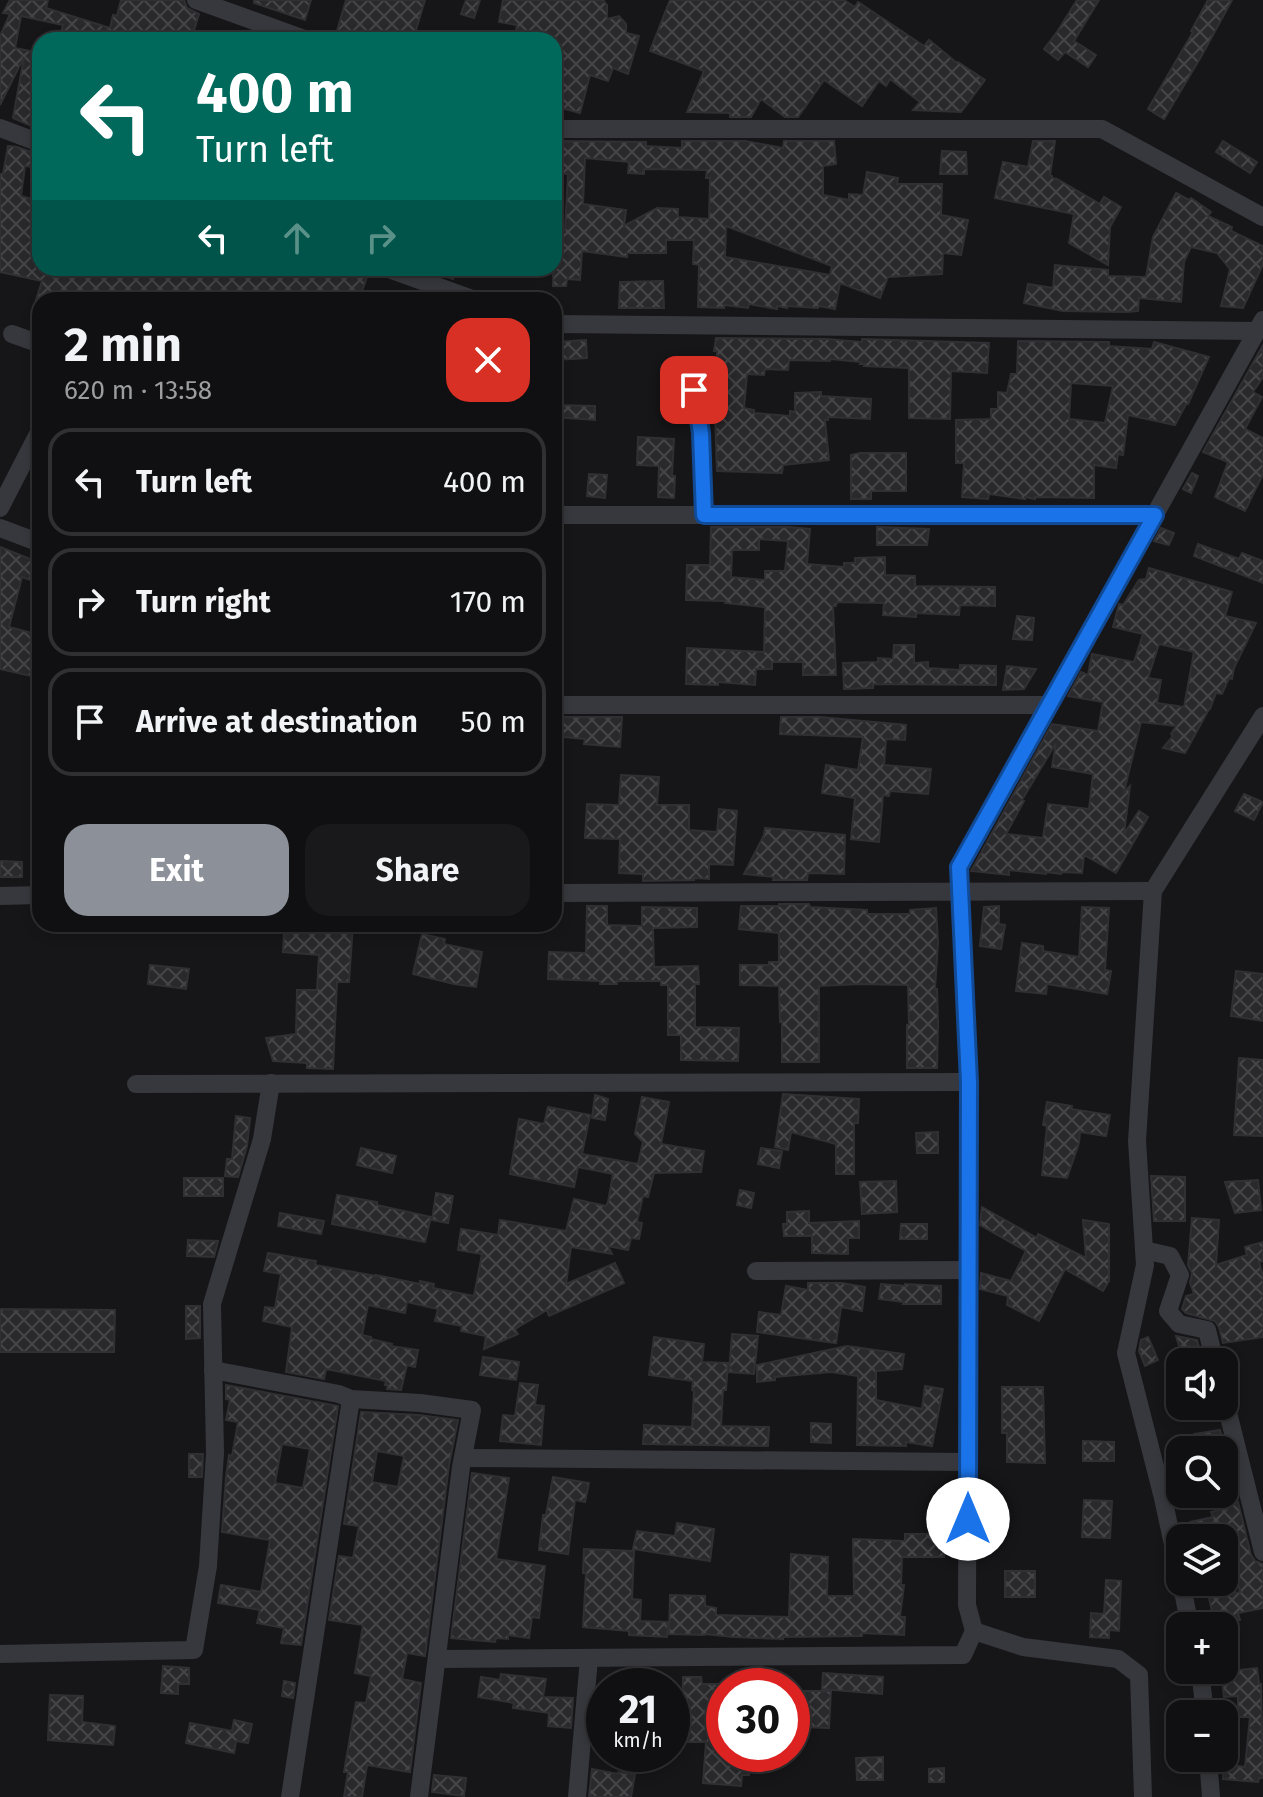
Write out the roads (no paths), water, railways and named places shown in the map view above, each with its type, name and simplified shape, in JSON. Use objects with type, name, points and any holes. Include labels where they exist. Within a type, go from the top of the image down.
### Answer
[{"type":"street","points":[[196,0],[285,32]]},
{"type":"street","points":[[0,128],[32,140]]},
{"type":"street","points":[[562,129],[1102,129],[1263,217]]},
{"type":"street","points":[[408,276],[453,292]]},
{"type":"street","points":[[438,1659],[963,1655],[974,1631],[967,1605],[969,1082],[959,867],[1260,325],[562,324]]},
{"type":"street","points":[[12,334],[32,341]]},
{"type":"street","points":[[694,390],[701,433],[704,515]]},
{"type":"street","points":[[0,508],[32,446]]},
{"type":"street","points":[[562,515],[1155,515]]},
{"type":"street","points":[[0,528],[32,540]]},
{"type":"street","points":[[562,705],[1049,705]]},
{"type":"street","points":[[1168,1524],[1126,1353],[1145,1265],[1137,1141],[1153,891],[1263,716]]},
{"type":"street","points":[[562,893],[1153,891]]},
{"type":"street","points":[[0,896],[32,895]]},
{"type":"street","points":[[136,1084],[969,1082]]},
{"type":"street","points":[[0,1654],[194,1650],[208,1566],[215,1453],[212,1304],[262,1139],[271,1083]]},
{"type":"street","points":[[1144,1250],[1170,1256],[1180,1275],[1168,1311],[1179,1324],[1207,1330],[1212,1348]]},
{"type":"street","points":[[756,1271],[968,1270]]},
{"type":"street","points":[[213,1370],[339,1394],[351,1399],[472,1410],[463,1458],[419,1797]]},
{"type":"street","points":[[290,1797],[351,1399]]},
{"type":"street","points":[[1230,1420],[1263,1552]]},
{"type":"street","points":[[463,1458],[968,1462]]},
{"type":"street","points":[[974,1631],[1023,1647],[1118,1659],[1139,1675],[1143,1797]]},
{"type":"street","points":[[577,1797],[589,1658]]},
{"type":"street","points":[[1209,1772],[1211,1797]]}]
